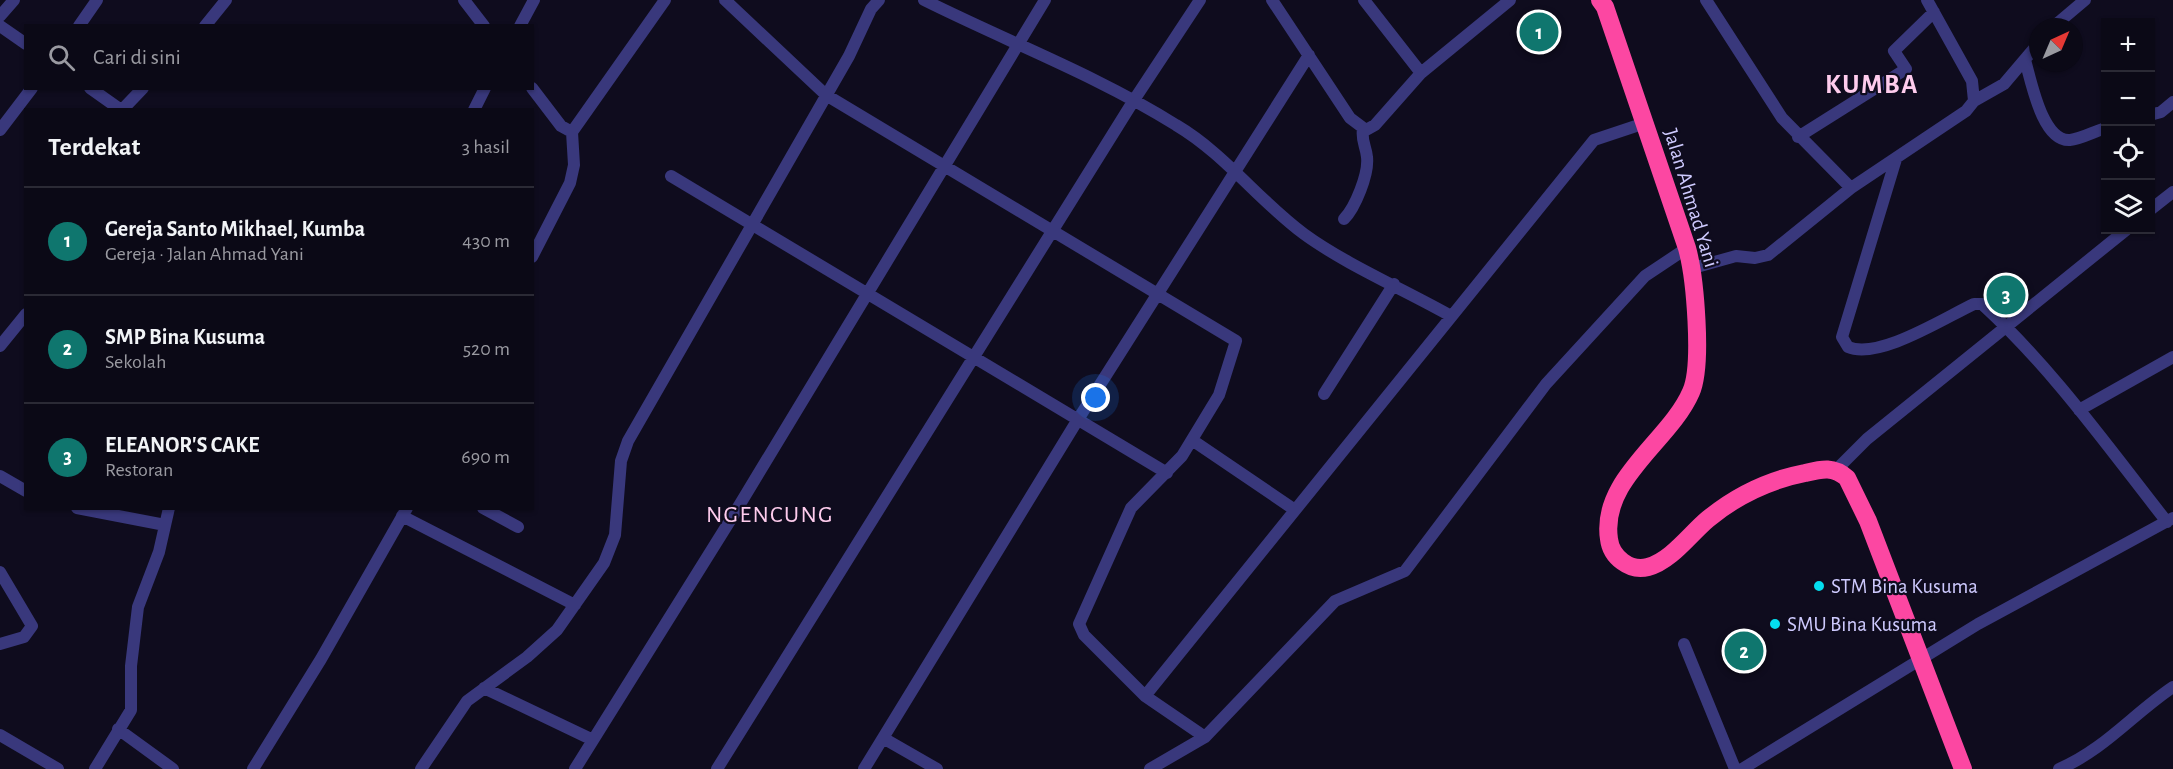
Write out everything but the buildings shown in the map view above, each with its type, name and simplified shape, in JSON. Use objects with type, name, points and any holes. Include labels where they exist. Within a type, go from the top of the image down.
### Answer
[{"type":"highway","name":"Jalan Ahmad Yani","points":[[1604,2],[1693,268],[1696,356],[1692,389],[1676,416],[1627,478],[1612,506],[1609,524],[1612,550],[1626,564],[1637,569],[1649,567],[1677,547],[1709,518],[1756,488],[1781,478],[1822,469],[1836,470]]},
{"type":"highway","points":[[1836,470],[1847,478],[1868,521],[1963,769]]},
{"type":"street","points":[[0,16],[14,0]]},
{"type":"street","points":[[80,24],[98,0]]},
{"type":"street","points":[[207,24],[226,0]]},
{"type":"street","points":[[464,0],[482,24]]},
{"type":"street","points":[[521,24],[534,0]]},
{"type":"street","points":[[534,253],[570,183],[574,165],[572,132],[665,0]]},
{"type":"street","points":[[725,0],[826,95],[1054,229],[1236,341],[1224,384],[1192,440],[1167,473],[1131,508],[1125,517],[1080,624],[1084,635],[1145,696],[1205,736]]},
{"type":"street","points":[[924,0],[1134,100],[1213,150],[1233,172],[1281,216],[1312,240],[1450,316]]},
{"type":"street","points":[[575,769],[868,294],[1045,0]]},
{"type":"street","points":[[717,769],[976,358],[1134,100],[1200,0]]},
{"type":"street","points":[[1272,0],[1344,109],[1363,129],[1370,130],[1421,73],[1510,0]]},
{"type":"street","points":[[1364,0],[1421,73]]},
{"type":"street","points":[[1706,0],[1766,96],[1798,137],[1851,188]]},
{"type":"street","points":[[1927,0],[1972,81],[1974,101]]},
{"type":"street","points":[[2064,18],[2085,0]]},
{"type":"street","points":[[421,769],[467,701],[540,645],[561,625],[604,562],[615,535],[621,461],[628,441],[826,95],[872,3]]},
{"type":"street","points":[[1798,137],[1906,69],[1894,51],[1934,12]]},
{"type":"street","points":[[0,26],[24,43]]},
{"type":"street","points":[[864,769],[1077,421],[1309,55]]},
{"type":"street","points":[[1693,268],[1736,256],[1755,258],[1767,255],[1851,188],[1957,120],[1974,101],[2004,84],[2029,55]]},
{"type":"street","points":[[2025,60],[2041,114],[2058,137],[2070,140],[2101,130]]},
{"type":"street","points":[[0,130],[30,90]]},
{"type":"street","points":[[93,90],[119,108]]},
{"type":"street","points":[[124,108],[141,90]]},
{"type":"street","points":[[475,108],[484,90]]},
{"type":"street","points":[[534,90],[561,126],[572,132]]},
{"type":"street","points":[[2155,113],[2173,102]]},
{"type":"street","points":[[1145,696],[1594,140],[1645,123]]},
{"type":"street","points":[[1344,219],[1355,205],[1367,163],[1361,139],[1363,129]]},
{"type":"street","points":[[1742,769],[1923,660],[1978,624],[2170,520],[2006,325],[1982,304],[1974,304],[1887,345],[1857,351],[1848,347],[1842,336],[1896,159]]},
{"type":"street","points":[[671,176],[1167,473]]},
{"type":"street","points":[[2155,207],[2173,192]]},
{"type":"street","points":[[1836,470],[1867,439],[2121,234]]},
{"type":"street","points":[[1150,769],[1205,736],[1335,602],[1405,571],[1546,384],[1645,276],[1687,248]]},
{"type":"street","points":[[1324,394],[1394,284]]},
{"type":"street","points":[[0,346],[24,316]]},
{"type":"street","points":[[2079,410],[2173,357]]},
{"type":"street","points":[[1192,440],[1295,510]]},
{"type":"street","points":[[0,476],[24,490]]},
{"type":"street","points":[[87,510],[165,525]]},
{"type":"street","points":[[95,769],[132,704],[131,666],[138,607],[159,552],[169,510]]},
{"type":"street","points":[[487,510],[518,527]]},
{"type":"street","points":[[253,769],[404,512],[575,605]]},
{"type":"street","points":[[0,572],[32,626],[24,637],[0,644]]},
{"type":"street","points":[[1684,644],[1735,769]]},
{"type":"street","points":[[2060,769],[2083,759],[2119,732],[2145,706],[2173,687]]},
{"type":"street","points":[[484,688],[593,740]]},
{"type":"street","points":[[118,729],[173,769]]},
{"type":"street","points":[[0,735],[58,769]]},
{"type":"street","points":[[883,738],[937,769]]},
{"type":"place","name":"Gereja Santo Mikhael, Kumba","points":[[1539,32]]},
{"type":"place","name":"ELEANOR'S CAKE","points":[[2006,295]]},
{"type":"place","name":"STM Bina Kusuma","points":[[1819,586]]},
{"type":"place","name":"SMU Bina Kusuma","points":[[1775,624]]},
{"type":"place","name":"SMP Bina Kusuma","points":[[1744,651]]},
{"type":"district","name":"KUMBA","points":[[1872,84]]},
{"type":"district","name":"NGENCUNG","points":[[770,515]]}]
